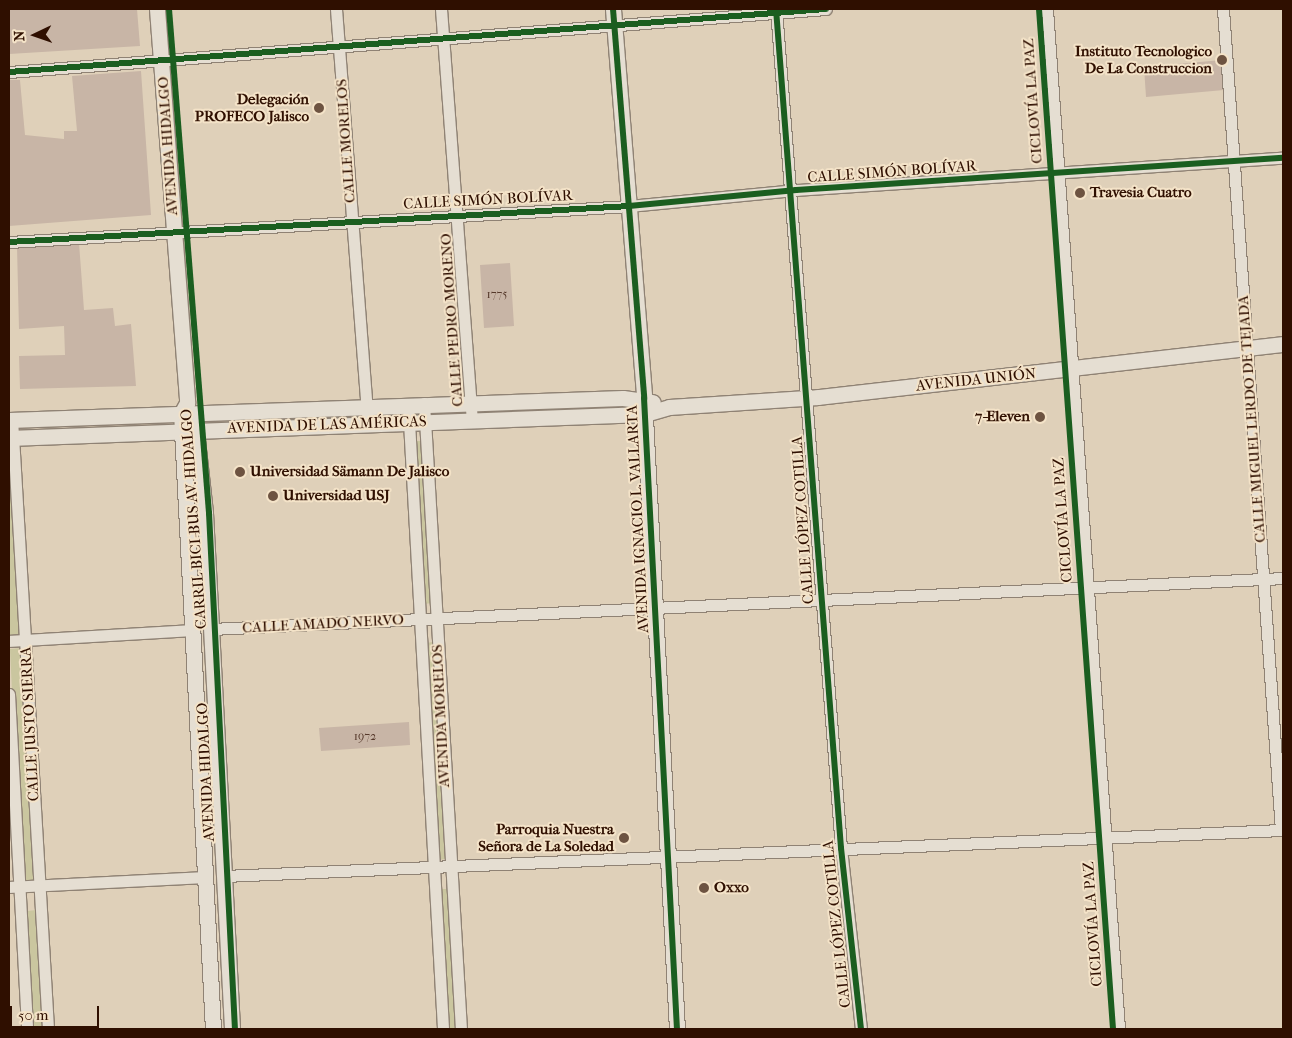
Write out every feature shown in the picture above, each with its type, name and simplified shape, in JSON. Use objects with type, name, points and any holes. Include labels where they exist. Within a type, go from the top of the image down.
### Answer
[{"type":"main road","name":"AVENIDA HIDALGO","points":[[157,9],[187,410],[211,629],[232,1029]]},
{"type":"main road","name":"AVENIDA IGNACIO L. VALLARTA","points":[[613,9],[644,398],[677,1029]]},
{"type":"main road","name":"AVENIDA UNIÓN","points":[[645,414],[669,407],[806,398],[1072,370],[1283,344]]},
{"type":"main road","name":"AVENIDA UNIÓN","points":[[644,398],[669,407]]},
{"type":"main road","name":"AVENIDA DE LAS AMÉRICAS","points":[[10,420],[187,410],[644,398]]},
{"type":"main road","name":"AVENIDA DE LAS AMÉRICAS","points":[[11,438],[645,414]]},
{"type":"main road","name":"AVENIDA HIDALGO","points":[[189,430],[192,630],[213,1029]]},
{"type":"street","name":"CALLE MORELOS","points":[[336,9],[368,424]]},
{"type":"street","name":"CALLE PEDRO MORENO","points":[[441,9],[472,420]]},
{"type":"street","points":[[9,72],[444,41],[776,11],[826,9]]},
{"type":"street","points":[[1047,9],[1119,1029]]},
{"type":"street","name":"CALLE MIGUEL LERDO DE TEJADA","points":[[1223,9],[1282,830]]},
{"type":"street","name":"CALLE LÓPEZ COTILLA","points":[[776,11],[841,848],[861,1029]]},
{"type":"street","name":"CALLE SIMÓN BOLÍVAR","points":[[9,242],[174,233],[352,220],[628,206],[790,191],[1283,158]]},
{"type":"street","name":"AVENIDA MORELOS","points":[[416,404],[425,421],[435,618],[461,1029]]},
{"type":"street","name":"AVENIDA MORELOS","points":[[416,404],[409,422],[422,619],[444,1029]]},
{"type":"street","name":"CALLE JUSTO SIERRA","points":[[10,420],[48,1029]]},
{"type":"street","name":"CALLE AMADO NERVO","points":[[211,629],[1283,578]]},
{"type":"street","points":[[9,642],[192,630]]},
{"type":"street","name":"CALLE JUSTO SIERRA","points":[[9,694],[14,887],[27,1029]]},
{"type":"street","points":[[224,876],[1282,830]]},
{"type":"street","points":[[14,887],[205,877]]},
{"type":"shaded area","points":[[415,441],[423,441],[432,603],[424,604]]},
{"type":"shaded area","points":[[9,450],[23,635],[10,636],[9,603]]},
{"type":"shaded area","points":[[433,642],[445,859],[439,860],[426,643]]},
{"type":"shaded area","points":[[22,648],[36,881],[21,881],[10,649]]},
{"type":"shaded area","points":[[441,889],[449,889],[457,1029],[448,1029]]},
{"type":"shaded area","points":[[37,910],[42,1029],[32,1029],[27,911]]},
{"type":"building","points":[[9,9],[137,9],[140,46],[9,54]]},
{"type":"building","points":[[1222,60],[1224,90],[1146,97],[1144,67]]},
{"type":"building","points":[[141,71],[151,215],[9,226],[9,80],[20,80],[25,135],[64,139],[64,131],[77,131],[72,76]]},
{"type":"building","points":[[79,243],[84,310],[113,308],[115,326],[131,324],[136,386],[20,389],[19,356],[65,355],[64,326],[19,329],[17,247]]},
{"type":"building","points":[[510,263],[514,326],[484,328],[480,265]]},
{"type":"building","points":[[409,722],[410,745],[321,751],[319,728]]},
{"type":"cycle path","name":"CARRIL BICI-BUS AV. HIDALGO","points":[[169,9],[209,513],[235,1029]]},
{"type":"cycle path","points":[[613,9],[644,398],[677,1029]]},
{"type":"cycle path","points":[[776,9],[841,848],[861,1029]]},
{"type":"cycle path","points":[[9,72],[826,9]]},
{"type":"cycle path","name":"CICLOVÍA LA PAZ","points":[[1039,9],[1113,1029]]},
{"type":"cycle path","points":[[9,242],[629,206],[796,190],[1283,158]]},
{"type":"place","name":"Instituto Tecnologico De La Construccion","points":[[1222,60]]},
{"type":"place","name":"Delegación PROFECO Jalisco","points":[[319,108]]},
{"type":"place","name":"Travesia Cuatro","points":[[1080,193]]},
{"type":"place","name":"7-Eleven","points":[[1040,417]]},
{"type":"place","name":"Universidad Sämann De Jalisco","points":[[240,472]]},
{"type":"place","name":"Universidad USJ","points":[[273,496]]},
{"type":"place","name":"Parroquia Nuestra Señora de La Soledad","points":[[624,838]]},
{"type":"place","name":"Oxxo","points":[[704,888]]}]
